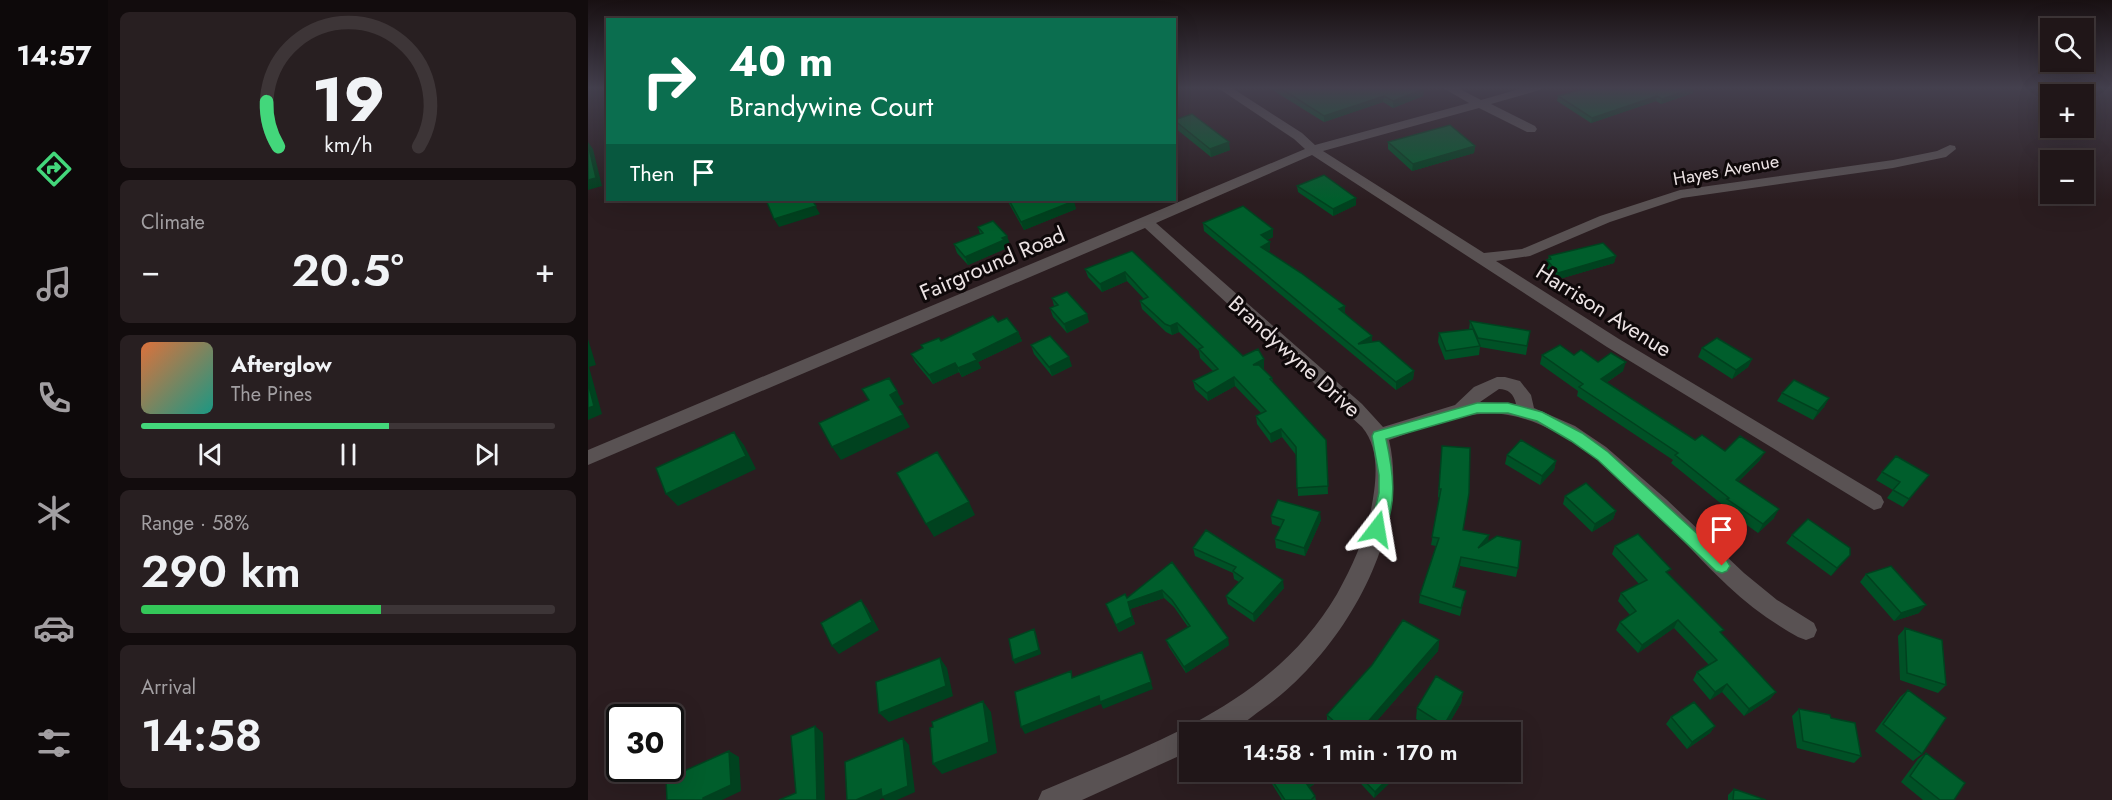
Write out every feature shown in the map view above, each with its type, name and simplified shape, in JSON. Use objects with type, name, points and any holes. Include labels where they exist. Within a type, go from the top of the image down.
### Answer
[{"type":"street","points":[[1282,125],[1313,150]]},
{"type":"street","name":"Fairground Road","points":[[588,458],[1313,150],[1400,125]]},
{"type":"street","points":[[1524,125],[1531,129]]},
{"type":"street","name":"Hayes Avenue","points":[[1480,258],[1525,253],[1605,219],[1680,194],[1893,164],[1941,154],[1950,149]]},
{"type":"street","name":"Harrison Avenue","points":[[1313,150],[1613,343],[1874,502]]},
{"type":"street","name":"Brandywyne Drive","points":[[1146,221],[1356,409],[1379,436],[1386,475],[1386,493],[1377,529],[1363,565],[1332,621],[1305,657],[1282,679],[1257,699],[1217,722]]},
{"type":"street","points":[[1379,436],[1461,411],[1499,408],[1542,417],[1603,456],[1737,581],[1767,606],[1806,630]]},
{"type":"street","points":[[1051,800],[1082,794],[1179,744]]},
{"type":"building","points":[[1181,125],[1207,125],[1229,142],[1210,149]]},
{"type":"building","points":[[1450,125],[1475,146],[1413,164],[1388,142]]},
{"type":"building","points":[[588,144],[596,178],[588,180]]},
{"type":"building","points":[[1324,175],[1356,198],[1333,209],[1297,186]]},
{"type":"building","points":[[766,201],[813,201],[816,206],[774,219]]},
{"type":"building","points":[[1010,201],[1074,201],[1021,222]]},
{"type":"building","points":[[1243,206],[1273,229],[1261,235],[1270,242],[1261,247],[1345,306],[1339,309],[1372,336],[1358,344],[1379,341],[1414,371],[1396,382],[1203,223]]},
{"type":"building","points":[[993,221],[1007,236],[1002,238],[1004,240],[965,257],[954,244],[983,233],[978,227]]},
{"type":"building","points":[[1603,243],[1616,256],[1558,273],[1547,260],[1551,259],[1549,256]]},
{"type":"building","points":[[1132,251],[1243,356],[1258,349],[1264,359],[1253,365],[1259,365],[1272,378],[1270,379],[1326,440],[1328,486],[1297,488],[1296,447],[1281,429],[1270,434],[1256,416],[1266,411],[1234,377],[1207,393],[1193,381],[1218,369],[1199,349],[1203,347],[1177,323],[1170,326],[1165,324],[1140,301],[1148,297],[1125,272],[1100,284],[1085,269]]},
{"type":"building","points":[[1067,292],[1087,314],[1064,324],[1050,308],[1058,305],[1052,298]]},
{"type":"building","points":[[993,316],[998,322],[1007,318],[1018,332],[973,354],[977,360],[958,368],[955,363],[929,375],[911,354],[923,348],[921,345],[939,338],[941,341]]},
{"type":"building","points":[[1470,321],[1530,331],[1527,346],[1478,338]]},
{"type":"building","points":[[1473,329],[1480,346],[1446,351],[1439,333]]},
{"type":"building","points":[[1050,336],[1069,357],[1049,367],[1031,345]]},
{"type":"building","points":[[1717,338],[1752,359],[1736,370],[1702,348]]},
{"type":"building","points":[[1560,345],[1574,355],[1581,350],[1598,362],[1611,353],[1626,362],[1601,379],[1695,440],[1702,435],[1725,451],[1740,436],[1765,452],[1736,480],[1779,509],[1763,524],[1727,499],[1729,498],[1675,455],[1678,453],[1579,387],[1583,384],[1542,355]]},
{"type":"building","points":[[889,378],[897,391],[890,395],[903,415],[832,447],[819,423],[869,400],[862,389]]},
{"type":"building","points":[[1794,380],[1829,398],[1818,411],[1782,393]]},
{"type":"building","points":[[588,383],[594,406],[588,408]]},
{"type":"building","points":[[734,432],[746,456],[666,494],[656,468]]},
{"type":"building","points":[[1521,440],[1556,461],[1542,476],[1507,455]]},
{"type":"building","points":[[1442,446],[1470,448],[1469,493],[1463,530],[1489,535],[1478,548],[1497,536],[1521,541],[1518,568],[1461,557],[1453,587],[1466,591],[1461,608],[1420,595],[1439,538],[1432,537],[1441,489],[1439,489]]},
{"type":"building","points":[[937,452],[969,502],[926,524],[897,473]]},
{"type":"building","points":[[1896,456],[1929,475],[1909,499],[1893,490],[1900,482],[1882,472]]},
{"type":"building","points":[[1586,483],[1616,511],[1595,524],[1565,496]]},
{"type":"building","points":[[1278,500],[1320,512],[1304,548],[1275,539],[1284,520],[1271,516]]},
{"type":"building","points":[[1808,519],[1850,548],[1850,555],[1837,568],[1792,535]]},
{"type":"building","points":[[1206,530],[1283,580],[1253,614],[1226,596],[1243,578],[1233,571],[1236,567],[1193,548]]},
{"type":"building","points":[[1638,534],[1671,569],[1666,572],[1724,630],[1720,632],[1776,692],[1749,709],[1727,684],[1715,692],[1697,672],[1717,660],[1678,620],[1642,645],[1620,622],[1636,611],[1621,593],[1647,580],[1615,546]]},
{"type":"building","points":[[1172,562],[1228,638],[1184,667],[1166,640],[1190,626],[1162,590],[1128,602],[1132,617],[1116,625],[1106,604],[1125,594],[1127,598]]},
{"type":"building","points":[[1891,566],[1926,605],[1901,613],[1866,574]]},
{"type":"building","points":[[861,600],[872,622],[832,646],[821,623]]},
{"type":"building","points":[[1403,620],[1439,640],[1368,722],[1335,722],[1327,715],[1372,665]]},
{"type":"building","points":[[1905,628],[1942,640],[1946,685],[1907,673]]},
{"type":"building","points":[[1034,629],[1039,650],[1013,660],[1009,639]]},
{"type":"building","points":[[1142,652],[1151,682],[1100,702],[1099,696],[1021,727],[1015,692],[1071,671],[1072,678]]},
{"type":"building","points":[[940,658],[946,686],[879,713],[876,682]]},
{"type":"building","points":[[1436,676],[1463,692],[1446,722],[1439,722],[1417,708]]},
{"type":"building","points":[[1908,690],[1946,718],[1922,754],[1883,724]]},
{"type":"building","points":[[983,701],[989,742],[933,764],[930,728],[933,727],[932,722]]},
{"type":"building","points":[[1694,702],[1715,726],[1692,742],[1671,717]]},
{"type":"building","points":[[1799,709],[1855,723],[1861,756],[1803,741]]},
{"type":"building","points":[[815,726],[817,800],[779,800],[796,793],[791,736]]},
{"type":"building","points":[[903,738],[908,786],[882,797],[881,789],[856,800],[847,800],[845,762]]},
{"type":"building","points":[[729,751],[731,785],[703,800],[667,800],[666,782],[684,782],[684,771]]},
{"type":"building","points":[[1926,753],[1965,783],[1954,800],[1940,800],[1910,776]]},
{"type":"building","points":[[1273,782],[1307,782],[1315,796],[1311,800],[1285,800]]},
{"type":"building","points":[[1365,782],[1385,782],[1375,792]]},
{"type":"building","points":[[1734,789],[1766,800],[1733,800]]},
{"type":"route","points":[[1377,529],[1386,493],[1386,475],[1379,436],[1461,411],[1477,408],[1508,408],[1542,417],[1603,456],[1630,478],[1722,566]]}]
